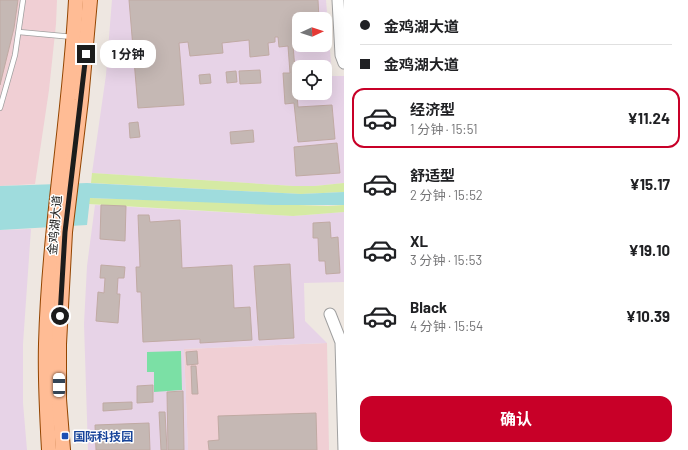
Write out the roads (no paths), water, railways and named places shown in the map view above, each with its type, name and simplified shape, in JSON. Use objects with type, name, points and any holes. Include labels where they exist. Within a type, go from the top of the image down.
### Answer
[{"type":"main road","name":"金鸡湖大道","points":[[49,450],[46,398],[46,344],[66,169],[76,0]]},
{"type":"main road","name":"金鸡湖大道","points":[[66,169],[87,38],[90,0]]},
{"type":"main road","name":"金鸡湖大道","points":[[59,233],[59,398],[63,450]]},
{"type":"street","points":[[338,0],[341,15],[341,55],[344,63]]},
{"type":"street","points":[[330,314],[341,342],[344,450]]},
{"type":"lane","points":[[0,108],[15,55],[24,0]]},
{"type":"lane","points":[[19,32],[74,37]]},
{"type":"water","points":[[87,183],[301,194],[344,192],[344,205],[273,205],[90,198],[87,225],[0,230],[0,186]]},
{"type":"place","name":"国际科技园","points":[[65,436]]}]
